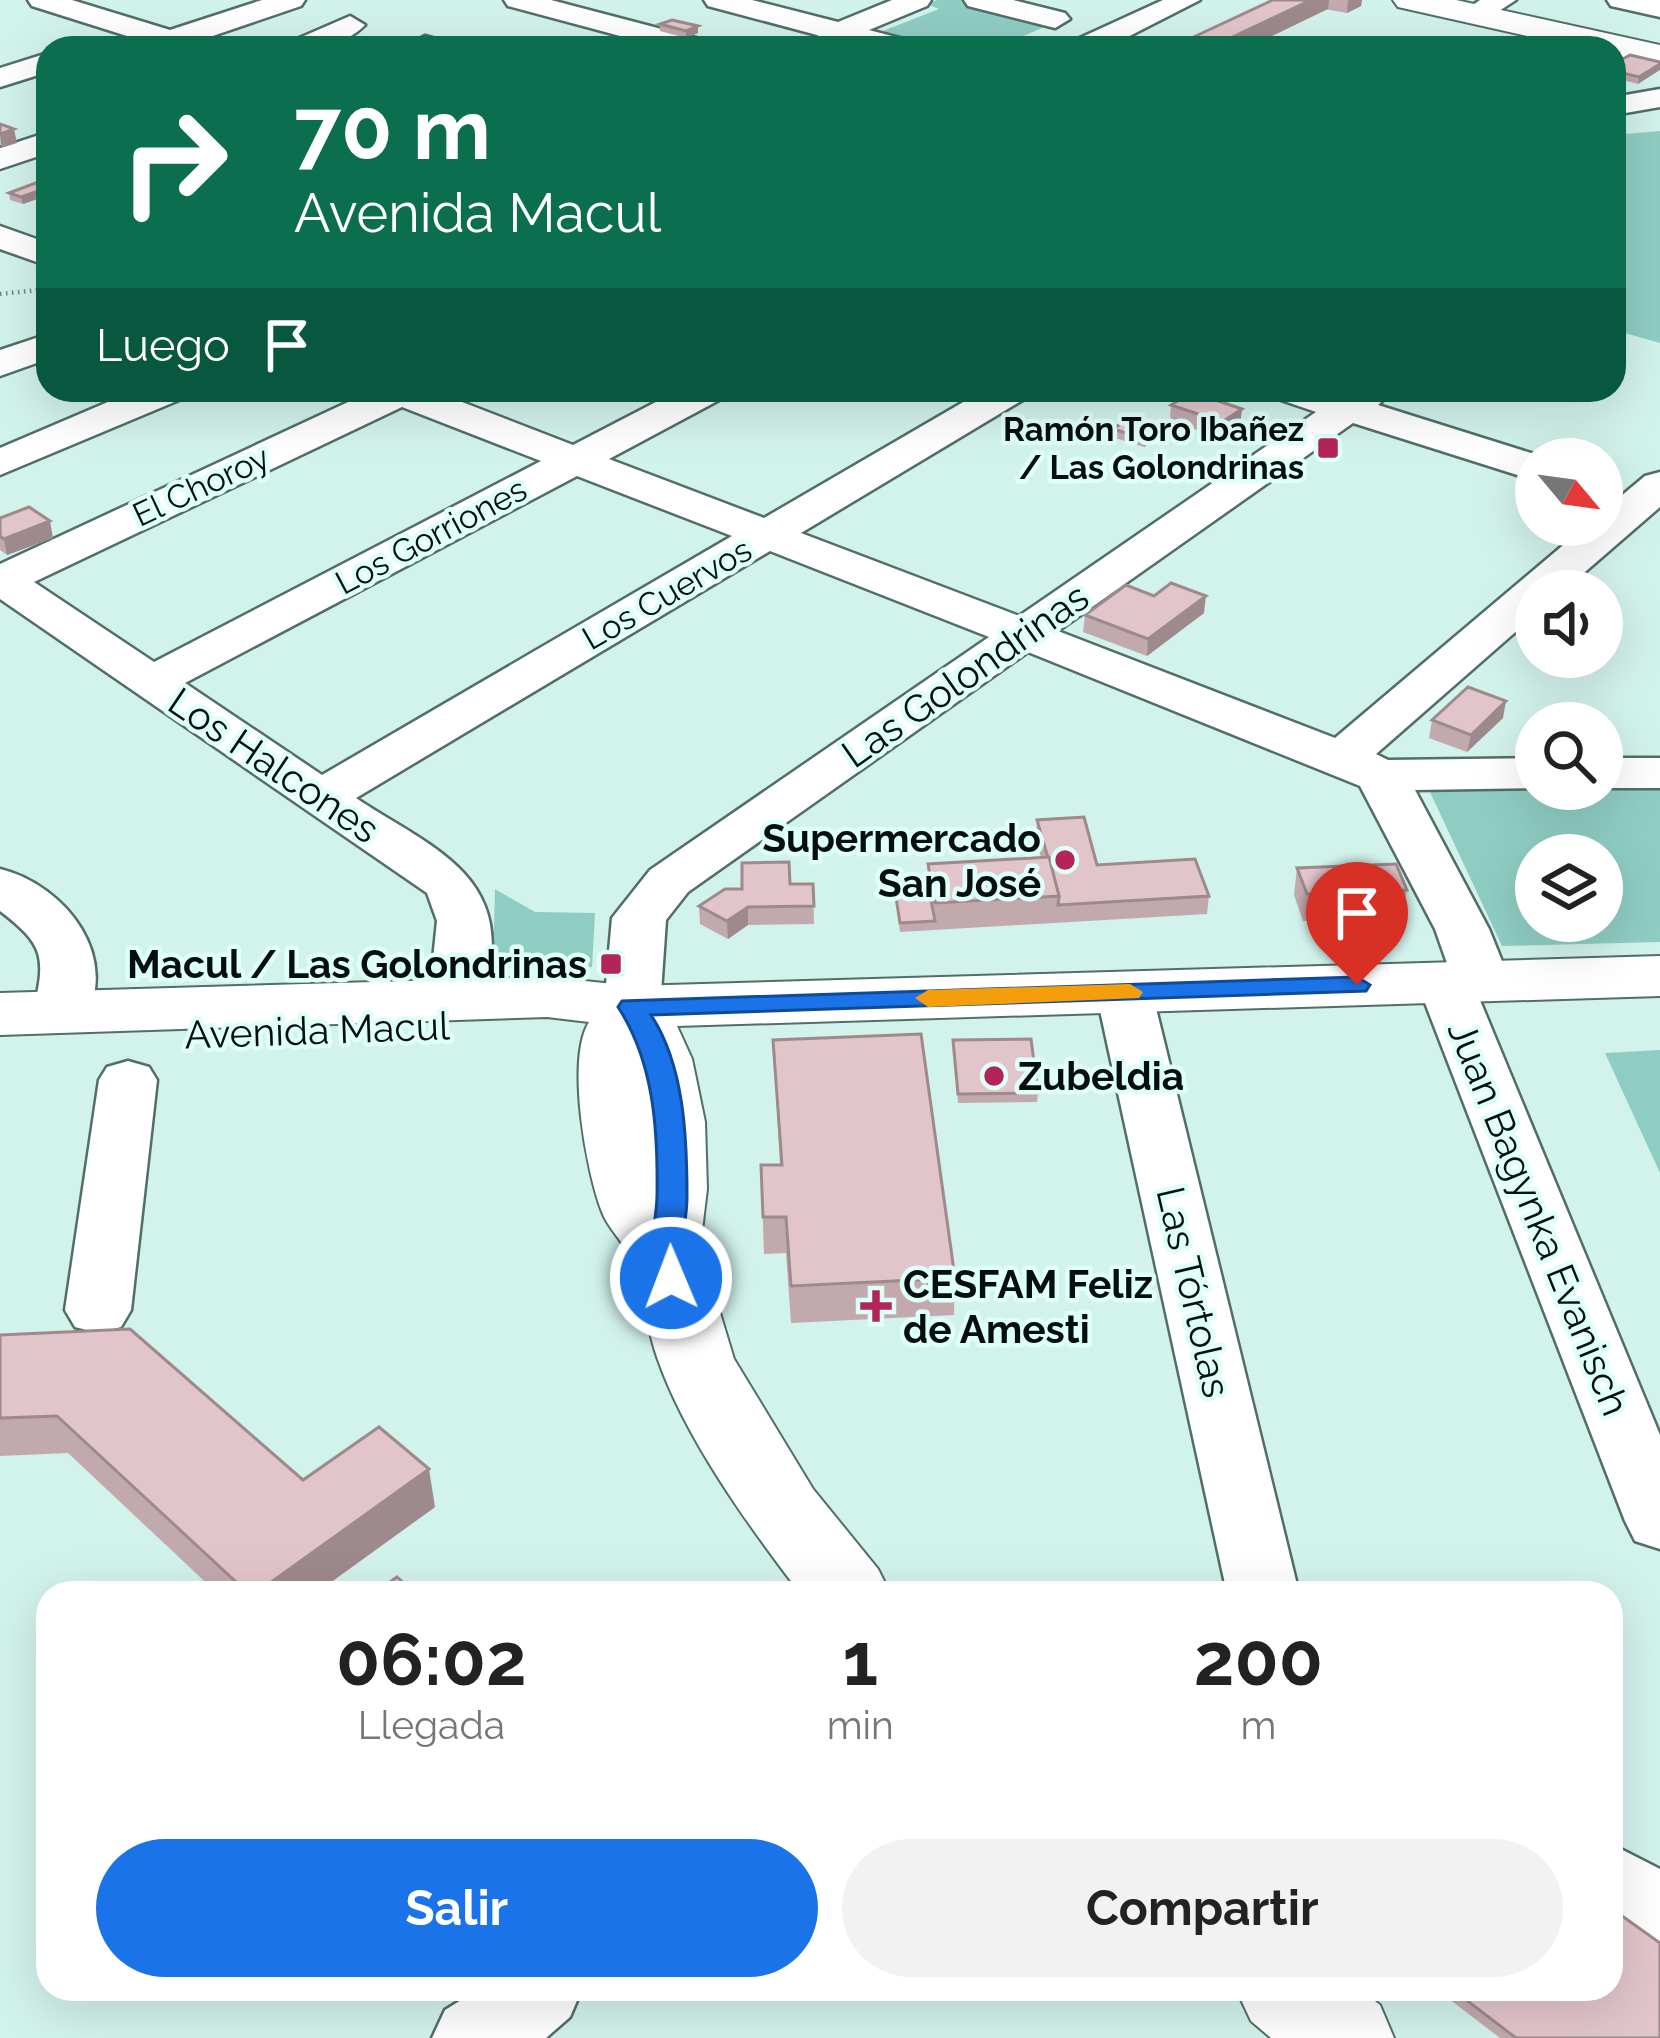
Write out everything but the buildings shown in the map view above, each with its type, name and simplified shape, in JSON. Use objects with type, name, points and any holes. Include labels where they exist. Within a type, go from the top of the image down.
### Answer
[{"type":"main road","points":[[1410,0],[1476,6],[1556,36]]},
{"type":"main road","points":[[1626,63],[1658,75]]},
{"type":"main road","name":"Avenida Macul","points":[[0,1040],[543,1023],[632,1007],[1660,976]]},
{"type":"main road","name":"Avenida Macul","points":[[31,1013],[457,998],[568,998],[632,1007]]},
{"type":"main road","points":[[632,1007],[615,1034],[612,1050],[620,1136],[638,1213],[663,1247],[696,1359],[717,1403],[784,1512],[839,1581]]},
{"type":"main road","points":[[1300,2001],[1345,2038]]},
{"type":"street","points":[[26,1],[149,28],[290,0]]},
{"type":"street","points":[[518,0],[655,36]]},
{"type":"street","points":[[718,0],[857,36]]},
{"type":"street","points":[[831,36],[914,0]]},
{"type":"street","points":[[978,0],[1055,19]]},
{"type":"street","points":[[1108,36],[1186,0]]},
{"type":"street","points":[[1621,0],[1660,8]]},
{"type":"street","points":[[598,36],[687,2]]},
{"type":"street","points":[[149,28],[166,6]]},
{"type":"street","points":[[327,36],[350,25]]},
{"type":"street","points":[[0,78],[36,66]]},
{"type":"street","points":[[1626,98],[1658,75]]},
{"type":"street","points":[[0,158],[36,146]]},
{"type":"street","points":[[0,237],[33,253]]},
{"type":"street","points":[[0,364],[36,350]]},
{"type":"street","points":[[0,463],[142,402]]},
{"type":"street","name":"El Choroy","points":[[1,579],[378,402]]},
{"type":"street","points":[[429,402],[1360,766],[1515,772]]},
{"type":"street","name":"Los Gorriones","points":[[152,682],[686,402]]},
{"type":"street","name":"Los Cuervos","points":[[321,797],[992,402]]},
{"type":"street","name":"Las Golondrinas","points":[[632,1007],[635,935],[639,918],[657,891],[1357,402]]},
{"type":"street","points":[[1369,402],[1515,459]]},
{"type":"street","points":[[1559,570],[1641,495]]},
{"type":"street","name":"Los Halcones","points":[[1,579],[446,882],[460,898],[466,918],[457,998]]},
{"type":"street","points":[[1360,766],[1515,612]]},
{"type":"street","name":"Juan Bagynka Evanisch","points":[[1360,766],[1392,793],[1462,929],[1463,982],[1660,1521]]},
{"type":"street","points":[[1623,773],[1660,772]]},
{"type":"street","points":[[0,885],[62,935],[70,950],[71,974],[31,1013]]},
{"type":"street","name":"Las Tórtolas","points":[[1124,992],[1260,1581]]},
{"type":"street","points":[[98,1310],[128,1080]]},
{"type":"street","points":[[1623,1889],[1660,1915]]},
{"type":"street","points":[[476,2038],[527,2001]]},
{"type":"path","points":[[0,293],[36,290]]},
{"type":"green space","points":[[970,0],[1058,21],[1024,36],[898,36],[883,31],[939,9],[927,4]]},
{"type":"green space","points":[[1660,131],[1660,343],[1626,333],[1626,134]]},
{"type":"green space","points":[[1623,787],[1660,787],[1660,942],[1502,946],[1429,790],[1515,789],[1515,810],[1623,810]]},
{"type":"green space","points":[[495,889],[535,912],[595,913],[592,967],[493,969]]},
{"type":"green space","points":[[1660,1050],[1660,1173],[1605,1053]]},
{"type":"slow traffic","points":[[928,998],[1130,992]]},
{"type":"place","name":"Ramón Toro Ibañez / Las Golondrinas","points":[[1328,448]]},
{"type":"place","name":"Supermercado San José","points":[[1065,860]]},
{"type":"place","name":"Macul / Las Golondrinas","points":[[611,964]]},
{"type":"place","name":"Zubeldia","points":[[994,1076]]},
{"type":"place","name":"CESFAM Feliz de Amesti","points":[[876,1306]]},
{"type":"route","points":[[671,1278],[663,1247],[672,1199],[662,1068],[653,1039],[632,1007],[1357,985]]}]
